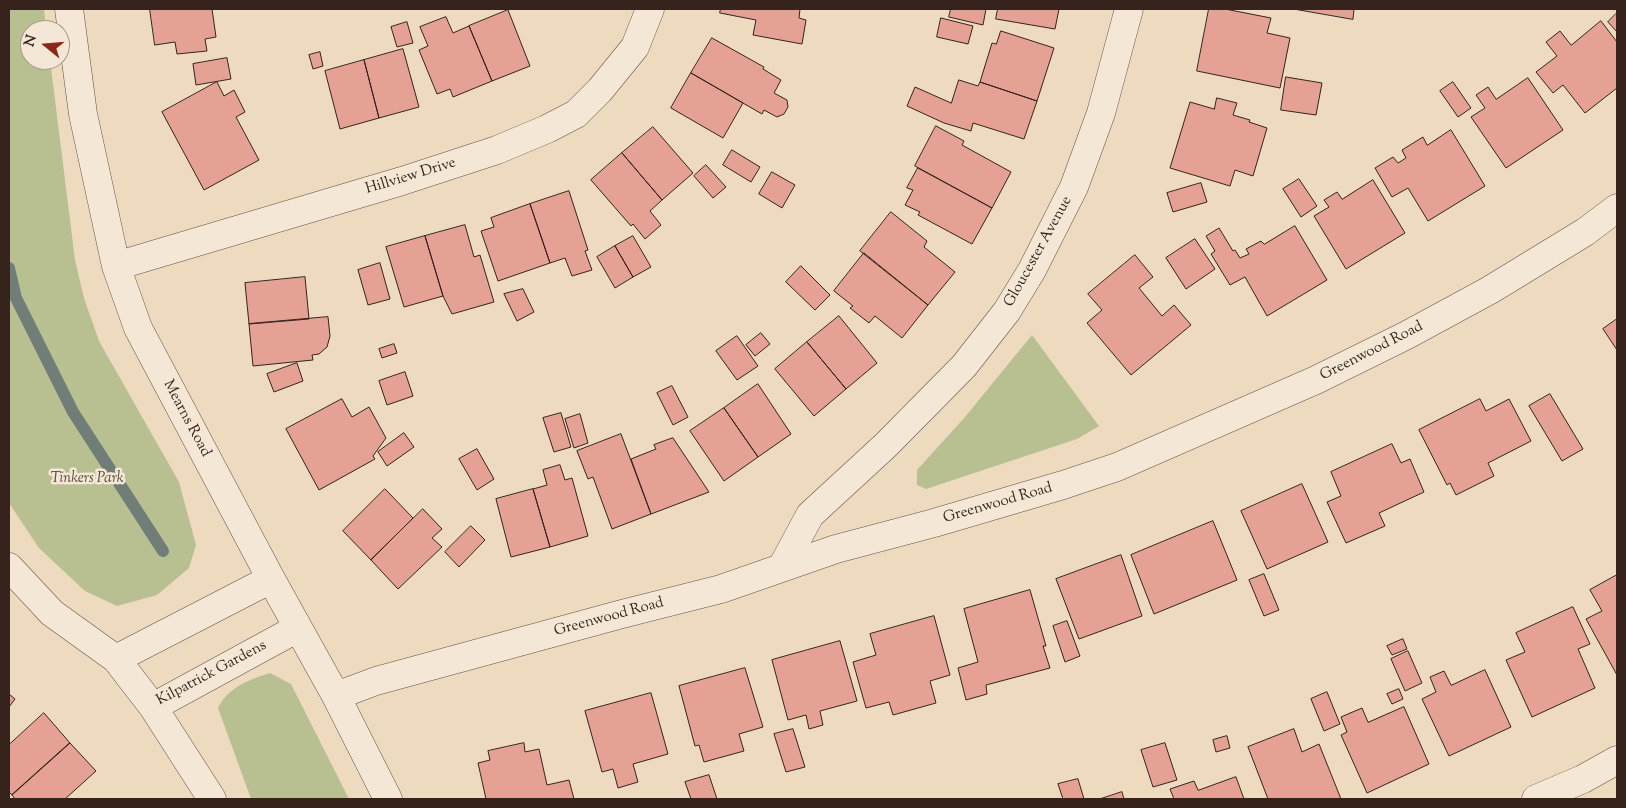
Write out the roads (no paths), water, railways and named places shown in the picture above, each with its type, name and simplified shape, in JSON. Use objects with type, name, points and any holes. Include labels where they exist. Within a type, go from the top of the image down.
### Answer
[{"type":"street","name":"Mearns Road","points":[[69,9],[83,114],[116,266],[138,328],[271,579],[336,696],[388,799]]},
{"type":"street","name":"Hillview Drive","points":[[116,266],[402,181],[497,150],[548,129],[576,114],[600,90],[635,47],[650,9]]},
{"type":"street","name":"Gloucester Avenue","points":[[782,567],[810,515],[886,444],[964,366],[1007,311],[1032,270],[1074,187],[1101,113],[1129,9]]},
{"type":"street","name":"Greenwood Road","points":[[336,696],[376,681],[613,616],[722,589],[836,549],[934,523],[1063,485],[1116,467],[1316,380],[1407,335],[1506,280],[1585,232],[1617,208]]},
{"type":"street","name":"Kilpatrick Gardens","points":[[9,567],[52,613],[116,659],[153,707],[298,628]]},
{"type":"street","points":[[116,659],[271,579]]},
{"type":"street","points":[[153,707],[211,799]]},
{"type":"street","points":[[1536,799],[1583,779],[1617,760]]},
{"type":"waterway","points":[[9,268],[16,298],[73,412],[163,551]]},
{"type":"park label","name":"Tinkers Park","points":[[87,479]]}]
